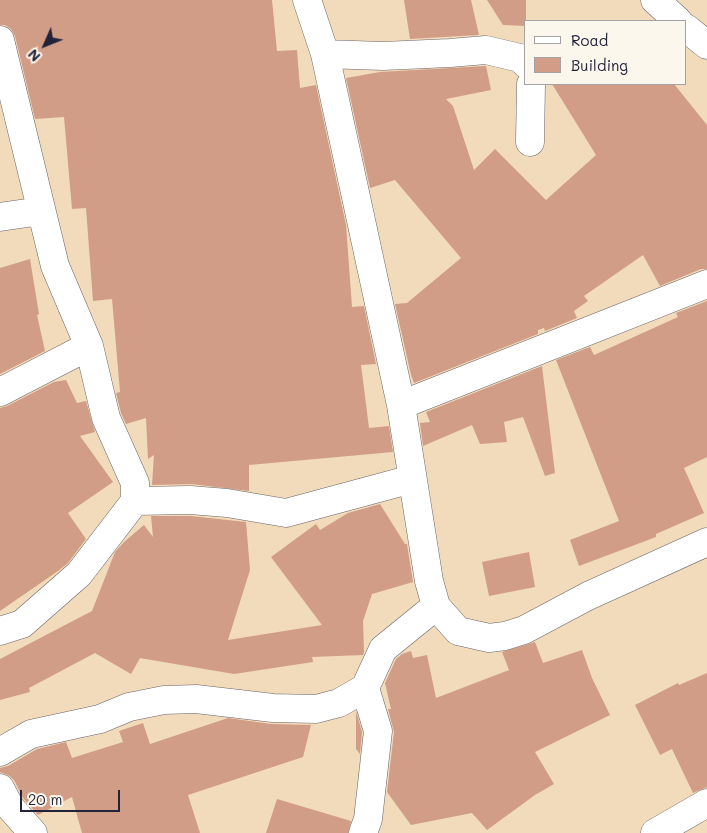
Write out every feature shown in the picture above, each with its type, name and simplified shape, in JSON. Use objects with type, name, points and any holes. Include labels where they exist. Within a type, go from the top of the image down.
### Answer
[{"type":"street","points":[[307,0],[325,54],[400,405],[429,581],[436,606],[458,631],[489,638],[505,636],[524,630],[588,596],[707,542]]},
{"type":"street","points":[[655,0],[677,20]]},
{"type":"street","points":[[687,29],[707,45]]},
{"type":"street","points":[[0,40],[54,266],[89,346],[106,418],[135,483],[135,501],[79,574],[22,624],[0,631]]},
{"type":"street","points":[[325,54],[382,56],[450,54],[486,50],[520,58],[524,62]]},
{"type":"street","points":[[530,85],[530,142]]},
{"type":"street","points":[[0,217],[41,212]]},
{"type":"street","points":[[400,405],[707,284]]},
{"type":"street","points":[[0,392],[89,346]]},
{"type":"street","points":[[135,501],[190,500],[227,503],[286,513],[412,479]]},
{"type":"street","points":[[0,752],[31,734],[100,718],[129,708],[164,700],[196,699],[254,707],[316,709],[339,703],[365,688],[383,649],[436,606]]},
{"type":"street","points":[[363,833],[368,819],[378,731],[365,688]]},
{"type":"street","points":[[0,788],[10,807],[33,833]]},
{"type":"street","points":[[655,833],[707,803]]},
{"type":"building","points":[[0,0],[272,0],[277,51],[297,50],[300,88],[316,85],[346,225],[352,307],[364,306],[376,364],[361,365],[369,428],[389,426],[393,452],[249,465],[249,491],[191,484],[152,485],[154,455],[148,459],[146,418],[126,424],[116,393],[120,392],[112,299],[93,301],[86,208],[72,209],[64,117],[35,119],[15,36],[11,29],[5,25],[0,25]]},
{"type":"building","points":[[404,0],[471,0],[479,35],[410,39]]},
{"type":"building","points":[[487,0],[526,0],[526,20],[524,20],[524,26],[503,25]]},
{"type":"building","points":[[486,66],[491,90],[446,99],[453,106],[474,170],[495,149],[546,200],[596,155],[553,85],[675,85],[707,125],[707,269],[701,269],[660,286],[643,255],[584,296],[588,301],[574,311],[577,318],[545,331],[544,328],[538,330],[538,334],[414,383],[395,304],[407,303],[461,258],[395,180],[370,188],[346,78],[380,72]]},
{"type":"building","points":[[30,259],[39,314],[37,315],[45,351],[0,374],[0,268]]},
{"type":"building","points":[[707,301],[707,457],[684,468],[704,513],[656,534],[656,537],[579,566],[570,540],[619,521],[556,360],[590,347],[594,355],[678,317],[676,313]]},
{"type":"building","points":[[542,366],[555,473],[545,476],[523,417],[504,422],[507,442],[480,444],[472,425],[423,446],[420,423],[430,422],[426,412]]},
{"type":"building","points":[[66,380],[77,403],[86,401],[95,432],[80,436],[113,482],[68,513],[86,539],[68,563],[0,611],[0,408],[54,382]]},
{"type":"building","points":[[380,504],[405,544],[407,544],[413,582],[372,594],[363,621],[363,655],[312,657],[313,662],[234,674],[140,658],[131,674],[95,653],[29,688],[30,692],[0,700],[0,659],[92,611],[115,552],[144,525],[153,537],[151,516],[190,516],[246,522],[250,570],[228,640],[322,625],[271,557],[316,524],[320,530],[348,513]]},
{"type":"building","points":[[529,552],[535,587],[489,596],[482,562]]},
{"type":"building","points":[[535,642],[543,663],[582,650],[592,678],[610,715],[535,752],[554,784],[535,795],[487,830],[472,813],[411,825],[387,792],[394,732],[388,709],[391,709],[385,683],[396,659],[402,654],[411,651],[413,658],[427,655],[436,698],[509,670],[502,652]]},
{"type":"building","points":[[707,673],[707,787],[693,793],[672,749],[660,755],[635,705],[678,683],[679,685]]},
{"type":"building","points":[[356,711],[362,732],[360,754],[356,749]]},
{"type":"building","points":[[228,718],[271,724],[311,725],[303,757],[188,795],[200,833],[82,833],[72,797],[38,815],[23,798],[14,780],[0,772],[0,768],[8,766],[37,749],[66,742],[72,758],[123,742],[119,731],[143,723],[150,744]]},
{"type":"building","points":[[277,799],[351,821],[348,833],[266,833]]}]
